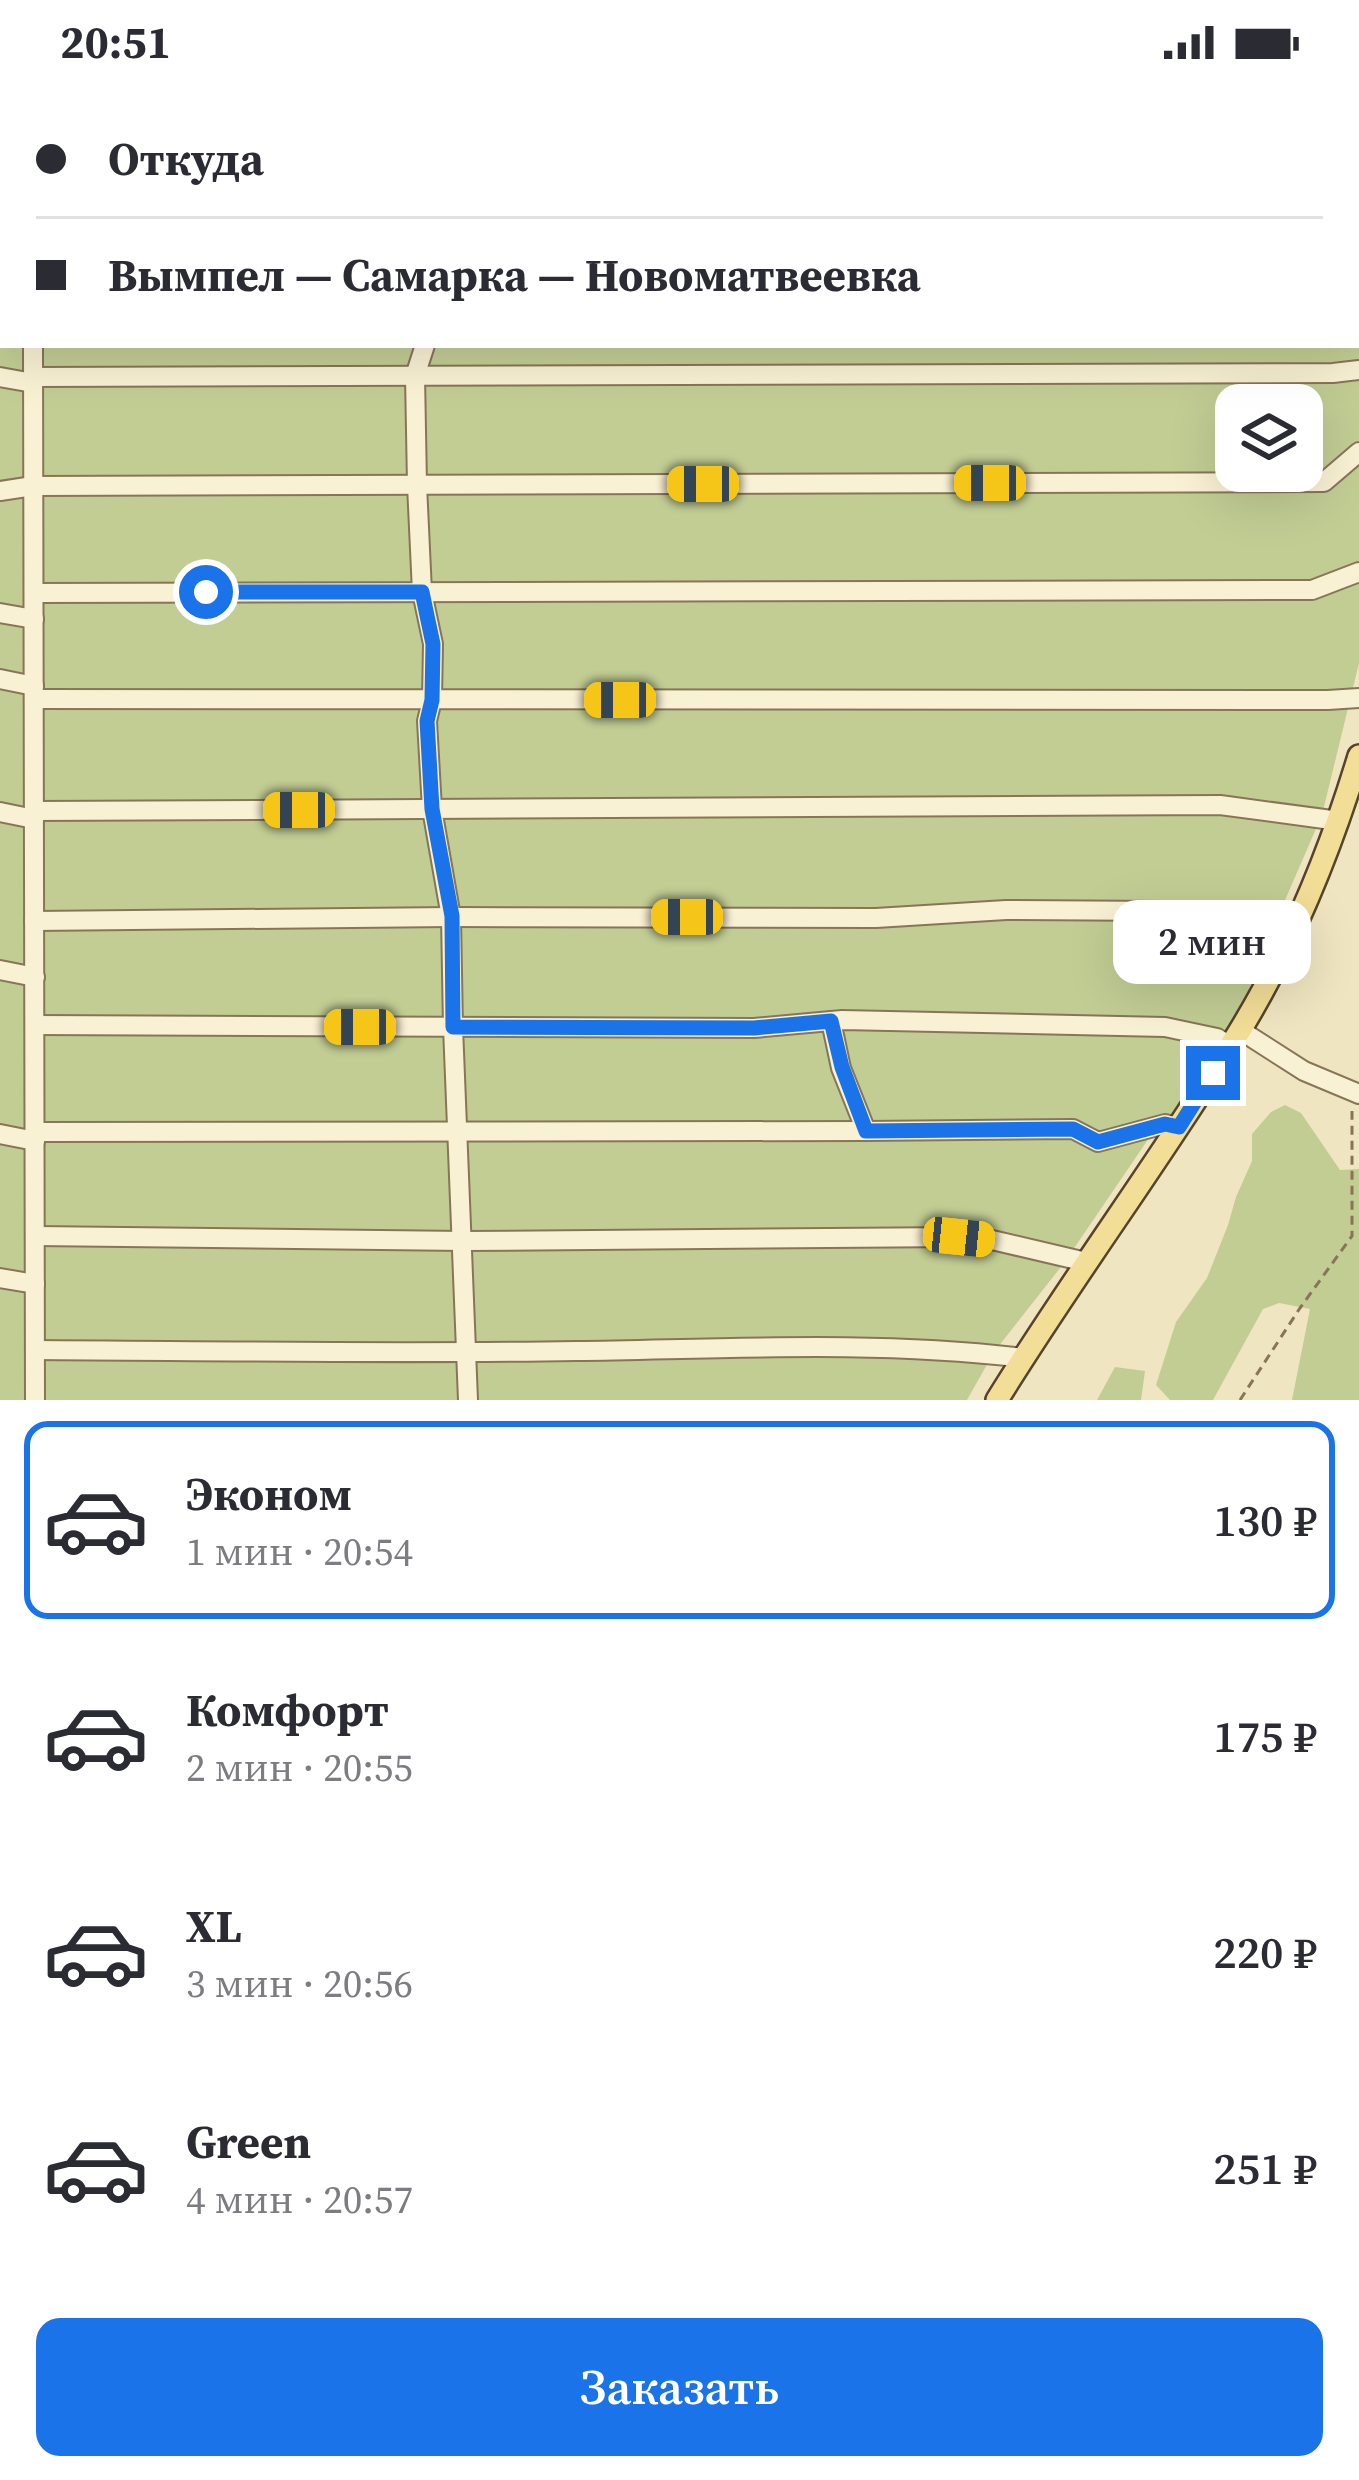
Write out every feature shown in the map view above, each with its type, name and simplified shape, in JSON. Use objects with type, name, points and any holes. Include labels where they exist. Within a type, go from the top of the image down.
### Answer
[{"type":"main road","points":[[998,1400],[1235,1038],[1302,913],[1359,756]]},
{"type":"street","points":[[33,348],[35,1400]]},
{"type":"street","points":[[424,348],[415,376],[417,484],[422,592],[433,644],[427,721],[432,809],[452,916],[468,1400]]},
{"type":"street","points":[[0,377],[1333,374],[1359,370]]},
{"type":"street","points":[[0,491],[33,486],[1324,482],[1359,452]]},
{"type":"street","points":[[34,593],[1312,590],[1359,572]]},
{"type":"street","points":[[0,613],[34,620]]},
{"type":"street","points":[[0,679],[34,692],[432,700],[1359,698]]},
{"type":"street","points":[[0,812],[1220,805],[1339,821]]},
{"type":"street","points":[[34,921],[876,918],[1006,910],[1302,913]]},
{"type":"street","points":[[0,970],[34,976]]},
{"type":"street","points":[[831,1021],[866,1131]]},
{"type":"street","points":[[34,1025],[754,1028],[831,1021],[1165,1027],[1235,1038],[1356,1092]]},
{"type":"street","points":[[0,1134],[1073,1129],[1098,1142],[1165,1124],[1179,1127]]},
{"type":"street","points":[[35,1236],[464,1241],[959,1237],[1086,1262]]},
{"type":"street","points":[[0,1278],[35,1284]]},
{"type":"street","points":[[35,1350],[466,1353],[875,1347],[952,1349],[1024,1358]]},
{"type":"path","points":[[1240,1400],[1352,1236],[1356,1092]]},
{"type":"green space","points":[[0,348],[1359,348],[1359,663],[1322,815],[1255,961],[1259,965],[1239,1014],[1181,1107],[1164,1116],[1064,1263],[994,1352],[967,1400],[0,1400]]},
{"type":"green space","points":[[1285,1105],[1301,1113],[1340,1170],[1359,1169],[1359,1400],[1292,1400],[1310,1309],[1279,1303],[1263,1309],[1213,1400],[1170,1400],[1156,1385],[1176,1322],[1207,1278],[1252,1161],[1252,1134],[1271,1112]]},
{"type":"green space","points":[[1115,1367],[1145,1371],[1141,1400],[1097,1400]]},
{"type":"route","points":[[206,592],[422,592],[433,644],[427,721],[432,809],[452,916],[453,1027],[754,1028],[831,1021],[866,1131],[1073,1129],[1098,1142],[1165,1124],[1179,1127],[1213,1073]]}]
